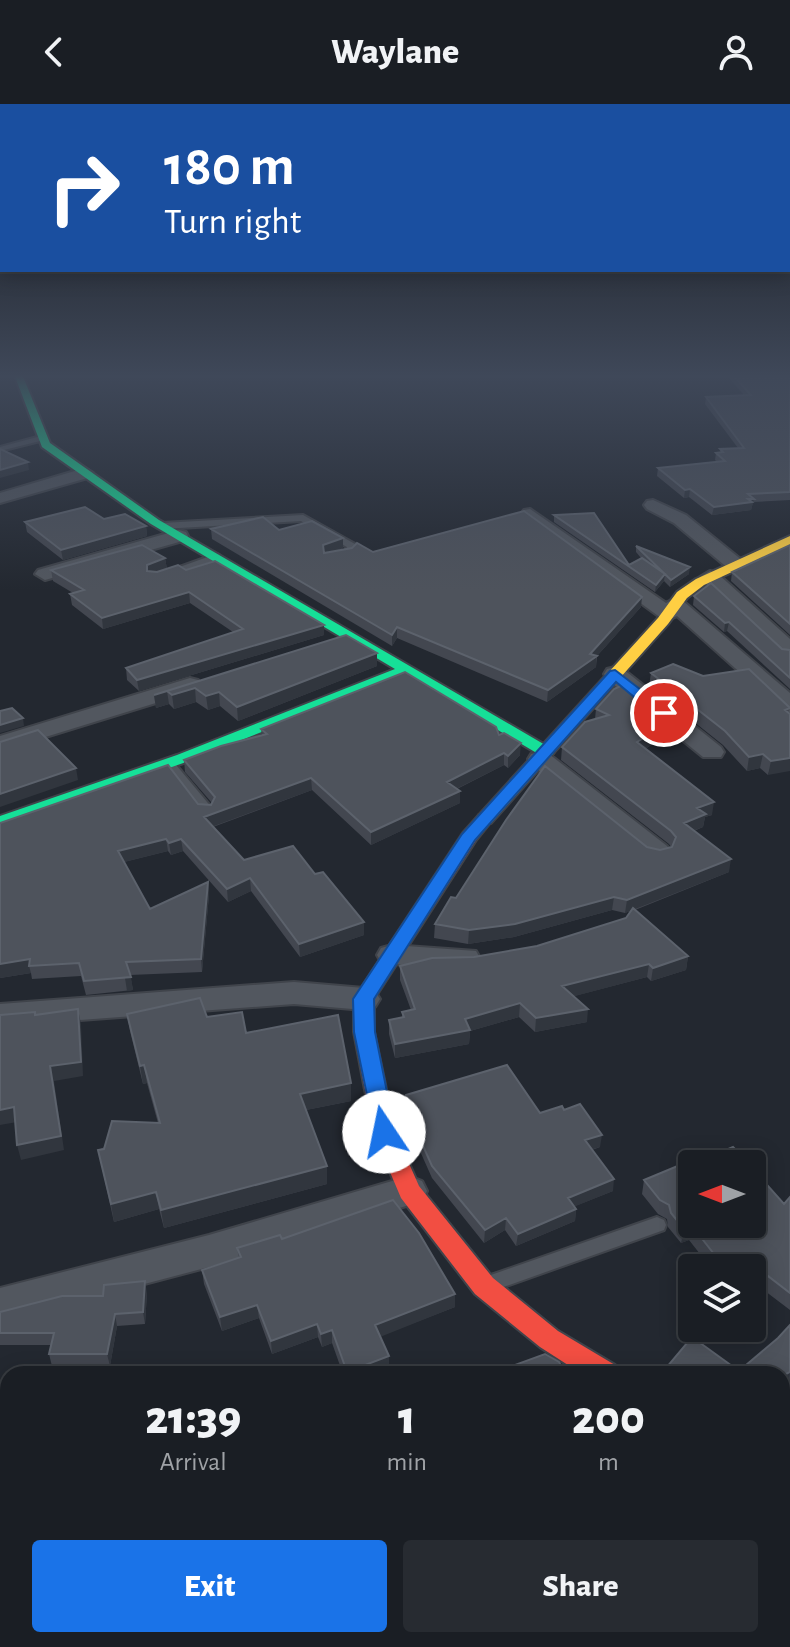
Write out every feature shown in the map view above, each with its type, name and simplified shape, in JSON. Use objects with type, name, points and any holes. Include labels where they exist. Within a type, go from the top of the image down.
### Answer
[{"type":"street","points":[[47,446],[171,531],[353,636],[543,755],[657,852]]},
{"type":"street","points":[[0,498],[85,473]]},
{"type":"street","points":[[653,505],[680,519],[736,565]]},
{"type":"street","points":[[530,514],[672,609],[790,705]]},
{"type":"street","points":[[45,574],[171,531]]},
{"type":"street","points":[[592,1366],[549,1339],[484,1286],[409,1191],[384,1132],[364,1032],[364,999],[469,837],[682,595],[710,577],[790,540]]},
{"type":"street","points":[[710,577],[790,651]]},
{"type":"street","points":[[324,644],[353,636]]},
{"type":"street","points":[[0,822],[168,763],[407,669]]},
{"type":"street","points":[[615,674],[712,752]]},
{"type":"street","points":[[0,744],[206,680]]},
{"type":"street","points":[[392,955],[439,960],[495,956]]},
{"type":"street","points":[[0,1015],[294,993],[364,999]]},
{"type":"street","points":[[0,1305],[209,1251],[409,1191]]},
{"type":"lane","points":[[171,531],[303,518],[352,546],[349,553],[329,559]]},
{"type":"lane","points":[[154,578],[216,557]]},
{"type":"lane","points":[[168,763],[207,811]]},
{"type":"lane","points":[[484,1286],[657,1225]]},
{"type":"building","points":[[743,446],[790,446],[790,492],[748,494],[754,499],[748,499],[752,502],[714,507],[690,489],[685,490],[658,468],[725,461],[716,453],[723,452],[720,449],[744,448]]},
{"type":"building","points":[[0,449],[28,462],[0,470]]},
{"type":"building","points":[[85,507],[104,519],[125,514],[146,526],[61,550],[25,522]]},
{"type":"building","points":[[524,511],[642,597],[590,654],[597,656],[548,690],[397,627],[392,635],[211,529],[263,517],[279,530],[312,521],[343,538],[323,545],[324,553],[352,548],[357,543],[373,552]]},
{"type":"building","points":[[594,513],[629,565],[642,558],[665,574],[656,585],[554,515]]},
{"type":"building","points":[[142,545],[165,558],[147,565],[147,571],[157,572],[178,565],[186,570],[215,561],[324,625],[137,680],[126,668],[243,629],[189,592],[102,618],[70,594],[84,590],[51,570]]},
{"type":"building","points":[[790,545],[790,624],[732,572]]},
{"type":"building","points":[[636,546],[690,567],[671,580]]},
{"type":"building","points":[[711,583],[782,649],[790,650],[790,678],[729,622],[725,623],[694,596]]},
{"type":"building","points":[[346,635],[377,653],[237,707],[219,692],[206,696],[195,688],[172,695],[167,691],[154,695]]},
{"type":"building","points":[[673,664],[703,676],[749,669],[790,708],[785,710],[790,714],[790,758],[771,761],[763,754],[749,757],[725,731],[651,673]]},
{"type":"building","points":[[405,672],[496,727],[499,735],[504,733],[521,743],[508,756],[504,753],[447,782],[460,791],[371,832],[311,778],[204,817],[244,860],[293,846],[315,874],[323,872],[364,922],[299,944],[250,878],[227,889],[181,839],[169,843],[166,839],[118,851],[150,909],[208,882],[201,959],[126,962],[131,977],[84,981],[79,963],[29,966],[30,959],[0,964],[0,823],[168,765],[198,804],[211,805],[215,797],[184,760],[267,734],[261,729]]},
{"type":"building","points":[[625,684],[671,721],[637,742],[714,802],[697,808],[706,814],[684,823],[731,859],[627,900],[614,897],[515,924],[469,930],[435,924],[545,766],[647,847],[660,850],[672,847],[676,837],[671,831],[562,747],[585,722],[609,715],[596,709],[614,689]]},
{"type":"building","points":[[12,708],[23,718],[0,725],[0,711]]},
{"type":"building","points":[[38,730],[76,768],[0,794],[0,742]]},
{"type":"building","points":[[633,908],[688,956],[653,968],[649,964],[562,986],[588,1009],[536,1018],[520,1003],[465,1019],[470,1030],[395,1044],[389,1020],[404,1017],[402,1012],[415,1009],[400,966],[432,958],[474,957],[537,946],[626,918]]},
{"type":"building","points":[[200,998],[207,1017],[242,1012],[246,1033],[338,1015],[351,1083],[300,1094],[327,1166],[161,1210],[156,1192],[111,1204],[98,1150],[104,1149],[112,1121],[160,1123],[144,1065],[140,1066],[127,1014]]},
{"type":"building","points":[[78,1009],[81,1062],[50,1066],[61,1136],[17,1145],[14,1107],[0,1110],[0,1015],[35,1012],[35,1015]]},
{"type":"building","points":[[507,1065],[540,1113],[580,1104],[602,1135],[585,1140],[614,1179],[568,1198],[576,1209],[518,1234],[506,1218],[485,1230],[432,1166],[411,1119],[406,1095]]},
{"type":"building","points":[[678,1166],[678,1222],[669,1205],[660,1200],[644,1180]]},
{"type":"building","points":[[766,1184],[784,1204],[790,1197],[790,1293],[766,1274],[766,1254],[714,1254],[701,1238],[766,1238]]},
{"type":"building","points":[[393,1200],[419,1233],[455,1294],[375,1325],[389,1356],[363,1366],[345,1366],[332,1330],[321,1334],[317,1324],[271,1341],[257,1305],[220,1317],[202,1270],[241,1257],[237,1248],[280,1235],[282,1239]]},
{"type":"building","points":[[145,1281],[143,1312],[115,1314],[107,1354],[49,1354],[54,1333],[0,1333],[0,1312],[62,1296],[103,1296],[104,1285]]},
{"type":"building","points":[[790,1325],[790,1366],[745,1366],[778,1338]]},
{"type":"building","points":[[688,1342],[699,1342],[732,1366],[668,1366]]},
{"type":"building","points":[[545,1354],[561,1366],[512,1366]]},
{"type":"traffic: fast","points":[[47,446],[155,522],[546,752]]},
{"type":"traffic: fast","points":[[0,822],[183,758],[407,669]]},
{"type":"traffic: slow","points":[[485,819],[663,621],[682,595],[700,582],[790,540]]},
{"type":"traffic: jam","points":[[485,819],[469,837],[364,999],[364,1032],[384,1132],[409,1191],[484,1286],[549,1339],[592,1366]]},
{"type":"route","points":[[384,1132],[364,1032],[364,999],[469,837],[615,674],[664,713]]}]
